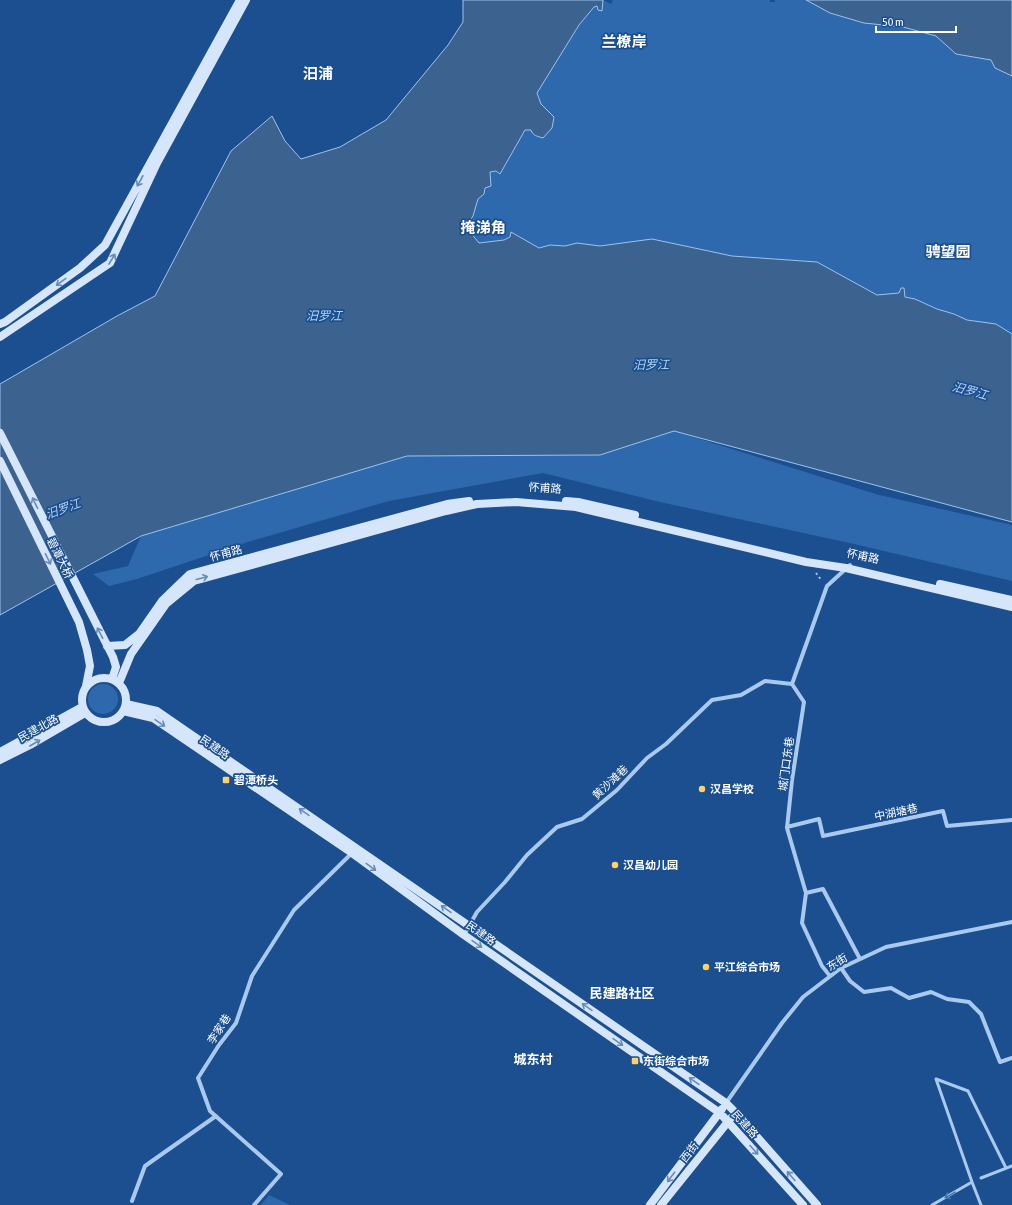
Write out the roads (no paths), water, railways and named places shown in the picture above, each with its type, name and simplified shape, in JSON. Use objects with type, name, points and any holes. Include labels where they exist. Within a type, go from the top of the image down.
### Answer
[{"type":"main road","points":[[0,324],[5,322],[80,268],[105,245],[240,0]]},
{"type":"main road","points":[[0,337],[110,263],[157,163],[246,0]]},
{"type":"main road","points":[[0,433],[106,646],[113,657],[116,667],[115,681]]},
{"type":"main road","name":"碧潭大桥","points":[[0,461],[79,622],[90,666],[86,686]]},
{"type":"main road","name":"怀甫路","points":[[106,646],[125,645],[139,634],[162,601],[190,574],[447,504],[483,499],[515,497],[578,502],[848,567],[1012,600]]},
{"type":"main road","points":[[115,681],[131,654],[166,604],[194,581],[476,504],[516,502],[576,507],[806,562],[848,567],[1012,606]]},
{"type":"main road","points":[[105,677],[115,681],[123,689],[126,696],[125,707],[118,717],[112,721],[97,722],[90,718],[84,710],[81,700],[82,693],[91,681],[98,678],[105,677]]},
{"type":"main road","points":[[125,707],[157,711],[469,925],[726,1104],[736,1113],[817,1205]]},
{"type":"main road","name":"民建路","points":[[125,707],[153,718],[352,853],[464,935],[720,1113],[802,1205]]},
{"type":"main road","points":[[0,752],[84,710]]},
{"type":"main road","name":"民建北路","points":[[0,760],[30,745],[84,710]]},
{"type":"main road","name":"西街","points":[[650,1205],[726,1104]]},
{"type":"main road","name":"西街","points":[[661,1205],[736,1113]]},
{"type":"street","points":[[792,684],[827,586],[848,567]]},
{"type":"street","name":"黄沙滩巷","points":[[464,935],[482,906],[505,882],[527,855],[557,827],[582,819],[611,795],[647,758],[666,744],[712,700],[741,695],[765,682],[792,684]]},
{"type":"street","name":"城门口东巷","points":[[792,684],[804,702],[792,780],[787,827],[806,893],[802,923],[822,966],[830,976]]},
{"type":"street","name":"中湖塘巷","points":[[787,827],[819,819],[823,836],[943,811],[948,826],[1012,820]]},
{"type":"street","name":"李家巷","points":[[254,1205],[281,1174],[210,1111],[198,1078],[219,1045],[236,1024],[252,976],[294,910],[352,853]]},
{"type":"street","points":[[806,893],[823,889],[860,959]]},
{"type":"street","name":"东街","points":[[726,1104],[782,1023],[803,997],[841,968],[886,947],[1012,922]]},
{"type":"street","points":[[841,968],[850,981],[864,992],[891,988],[908,998],[931,992],[947,999],[969,1002],[981,1014],[1000,1062],[1012,1058]]},
{"type":"street","points":[[132,1201],[145,1166],[216,1116]]},
{"type":"lane","points":[[981,1205],[936,1080],[968,1091],[1006,1168]]},
{"type":"lane","points":[[981,1178],[1012,1166]]},
{"type":"lane","points":[[932,1205],[972,1182]]},
{"type":"water","name":"汨罗江","points":[[463,0],[603,0],[602,11],[598,10],[597,6],[594,7],[579,25],[537,93],[541,104],[554,117],[552,128],[543,138],[534,135],[531,130],[525,130],[500,174],[496,171],[490,172],[491,186],[485,188],[484,194],[478,199],[473,216],[466,227],[479,243],[504,240],[510,237],[511,232],[539,248],[550,245],[565,246],[577,243],[600,246],[652,239],[732,256],[817,262],[877,295],[899,293],[901,288],[904,288],[905,297],[915,299],[967,320],[996,324],[1012,334],[1012,522],[674,431],[600,455],[407,456],[141,536],[0,615],[0,384],[117,316],[155,296],[231,151],[272,116],[285,141],[301,159],[340,147],[386,120],[448,45],[463,22]]},
{"type":"water","points":[[806,0],[1012,0],[1012,76],[995,68],[991,60],[956,54],[936,36],[903,27],[864,23],[830,13]]},
{"type":"place","name":"碧潭桥头","points":[[226,780]]},
{"type":"place","name":"汉昌学校","points":[[702,789]]},
{"type":"place","name":"汉昌幼儿园","points":[[615,865]]},
{"type":"place","name":"平江综合市场","points":[[706,967]]},
{"type":"place","name":"东街综合市场","points":[[635,1061]]},
{"type":"district","name":"兰橑岸","points":[[624,42]]},
{"type":"district","name":"汨浦","points":[[318,74]]},
{"type":"district","name":"掩涕角","points":[[483,228]]},
{"type":"district","name":"骋望园","points":[[948,252]]},
{"type":"district","name":"民建路社区","points":[[622,993]]},
{"type":"district","name":"城东村","points":[[533,1059]]}]
